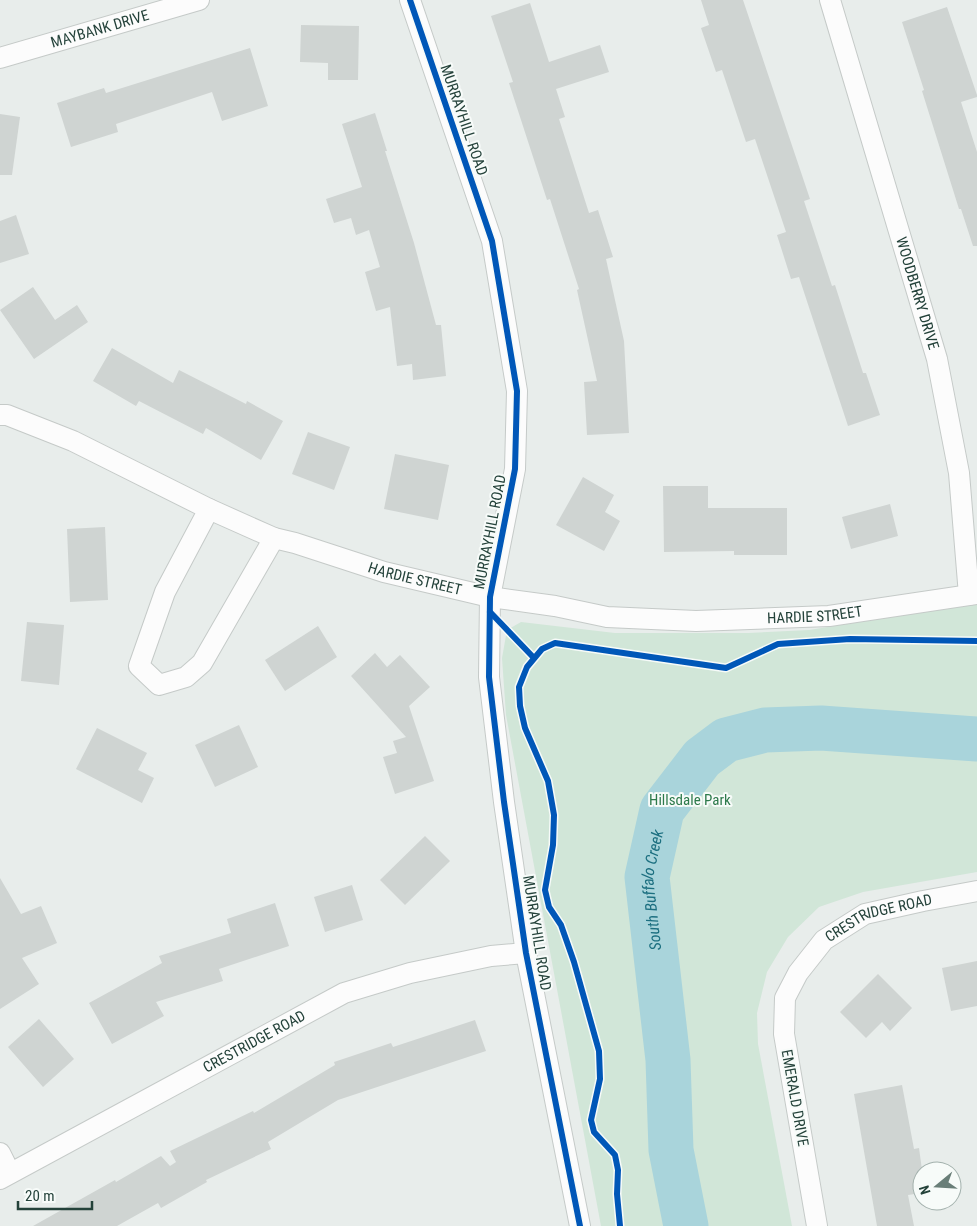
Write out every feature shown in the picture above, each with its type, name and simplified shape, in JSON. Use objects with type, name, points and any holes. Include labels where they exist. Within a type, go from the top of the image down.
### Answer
[{"type":"street","name":"MAYBANK DRIVE","points":[[0,58],[199,0]]},
{"type":"street","name":"MURRAYHILL ROAD","points":[[410,0],[492,241],[517,391],[515,469],[490,596],[489,677],[504,802],[526,953],[580,1226]]},
{"type":"street","name":"WOODBERRY DRIVE","points":[[830,0],[938,359],[960,474],[973,595]]},
{"type":"street","name":"HARDIE STREET","points":[[0,415],[7,415],[73,441],[209,509],[274,538],[384,572],[490,596],[555,606],[607,617],[696,621],[829,616],[973,595]]},
{"type":"street","points":[[209,509],[165,592],[139,666],[159,685],[186,677],[202,663],[274,538]]},
{"type":"street","name":"CRESTRIDGE ROAD","points":[[798,972],[824,940],[866,914],[977,891]]},
{"type":"street","name":"CRESTRIDGE ROAD","points":[[5,1176],[344,993],[419,971],[491,956],[526,953]]},
{"type":"street","name":"EMERALD DRIVE","points":[[798,972],[785,998],[784,1034],[818,1226]]},
{"type":"street","points":[[0,1153],[5,1176]]},
{"type":"green space","name":"Hillsdale Park","points":[[977,603],[977,872],[863,892],[819,907],[788,937],[767,972],[757,1013],[758,1044],[792,1226],[601,1226],[506,715],[502,658],[507,630],[521,622],[615,633],[748,633],[809,630]]},
{"type":"building","points":[[701,0],[743,0],[810,199],[804,201],[832,286],[835,285],[863,373],[866,373],[880,415],[848,426],[799,277],[791,279],[777,235],[786,232],[755,139],[746,142],[722,70],[716,72],[701,28],[709,25]]},
{"type":"building","points":[[530,3],[549,62],[600,45],[609,72],[556,89],[565,117],[559,119],[589,213],[598,210],[613,257],[606,259],[624,341],[629,433],[587,435],[584,382],[597,381],[577,290],[579,289],[550,199],[547,200],[509,83],[513,82],[491,16]]},
{"type":"building","points":[[947,7],[977,95],[977,97],[961,102],[977,152],[977,246],[973,246],[961,209],[959,209],[902,22]]},
{"type":"building","points":[[301,25],[359,26],[358,80],[328,80],[328,63],[300,62]]},
{"type":"building","points":[[250,48],[268,106],[222,121],[212,92],[116,124],[118,132],[71,147],[57,103],[104,88],[106,93]]},
{"type":"building","points":[[375,113],[414,243],[436,325],[441,325],[446,376],[413,380],[412,364],[397,366],[390,307],[376,311],[365,272],[380,267],[369,230],[356,235],[351,218],[334,223],[326,199],[362,187],[342,124]]},
{"type":"building","points":[[0,114],[20,117],[12,175],[0,175]]},
{"type":"building","points":[[16,215],[29,254],[0,263],[0,221]]},
{"type":"building","points":[[33,287],[55,320],[77,305],[88,322],[34,359],[0,310]]},
{"type":"building","points":[[112,348],[173,383],[179,370],[246,404],[247,401],[283,421],[261,460],[206,428],[203,434],[139,401],[136,406],[93,381]]},
{"type":"building","points":[[308,432],[350,447],[334,490],[292,474]]},
{"type":"building","points":[[395,454],[449,465],[438,520],[384,509]]},
{"type":"building","points":[[583,477],[614,495],[605,512],[620,521],[604,551],[556,525]]},
{"type":"building","points":[[663,486],[708,486],[708,508],[787,508],[787,555],[734,555],[734,551],[664,552]]},
{"type":"building","points":[[890,504],[898,536],[851,549],[842,517]]},
{"type":"building","points":[[105,527],[108,600],[70,602],[67,529]]},
{"type":"building","points":[[27,622],[64,625],[59,685],[21,681]]},
{"type":"building","points":[[318,626],[337,657],[285,691],[265,660]]},
{"type":"building","points":[[375,653],[387,667],[400,655],[430,687],[409,706],[434,781],[395,794],[383,757],[397,753],[393,741],[406,737],[351,676]]},
{"type":"building","points":[[239,725],[258,767],[215,787],[195,745]]},
{"type":"building","points":[[97,728],[147,753],[138,770],[154,778],[142,803],[76,769]]},
{"type":"building","points":[[425,836],[450,861],[405,905],[380,880]]},
{"type":"building","points":[[0,878],[21,914],[41,906],[57,943],[22,958],[39,984],[0,1009]]},
{"type":"building","points":[[352,885],[363,920],[325,932],[314,897]]},
{"type":"building","points":[[275,903],[289,946],[219,969],[223,981],[156,1002],[164,1016],[112,1044],[89,1003],[162,963],[159,956],[231,933],[227,919]]},
{"type":"building","points":[[977,961],[977,1006],[951,1011],[942,968]]},
{"type":"building","points":[[878,974],[912,1008],[890,1031],[882,1022],[866,1038],[840,1012]]},
{"type":"building","points":[[39,1019],[74,1059],[43,1087],[8,1047]]},
{"type":"building","points":[[475,1020],[486,1051],[338,1100],[268,1142],[271,1149],[206,1180],[207,1182],[161,1208],[158,1203],[117,1226],[33,1226],[161,1156],[170,1166],[176,1162],[170,1151],[253,1111],[254,1113],[335,1065],[334,1062],[391,1043],[393,1047]]},
{"type":"building","points":[[902,1085],[914,1149],[919,1148],[921,1161],[912,1161],[912,1194],[908,1195],[914,1226],[877,1226],[854,1094]]},
{"type":"waterway","name":"South Buffalo Creek","points":[[686,1226],[671,1150],[668,1060],[647,877],[662,810],[702,758],[726,740],[765,730],[821,728],[977,739]]},
{"type":"cycle path","points":[[410,0],[492,241],[517,391],[515,469],[490,597],[489,677],[504,802],[526,953],[580,1226]]},
{"type":"cycle path","points":[[490,612],[534,658]]},
{"type":"cycle path","points":[[620,1226],[617,1194],[618,1170],[615,1155],[594,1132],[591,1120],[600,1079],[599,1051],[574,962],[561,925],[549,907],[545,890],[553,845],[554,815],[548,781],[525,728],[520,706],[519,687],[527,667],[542,649],[555,643],[726,668],[778,644],[850,639],[977,641]]}]
